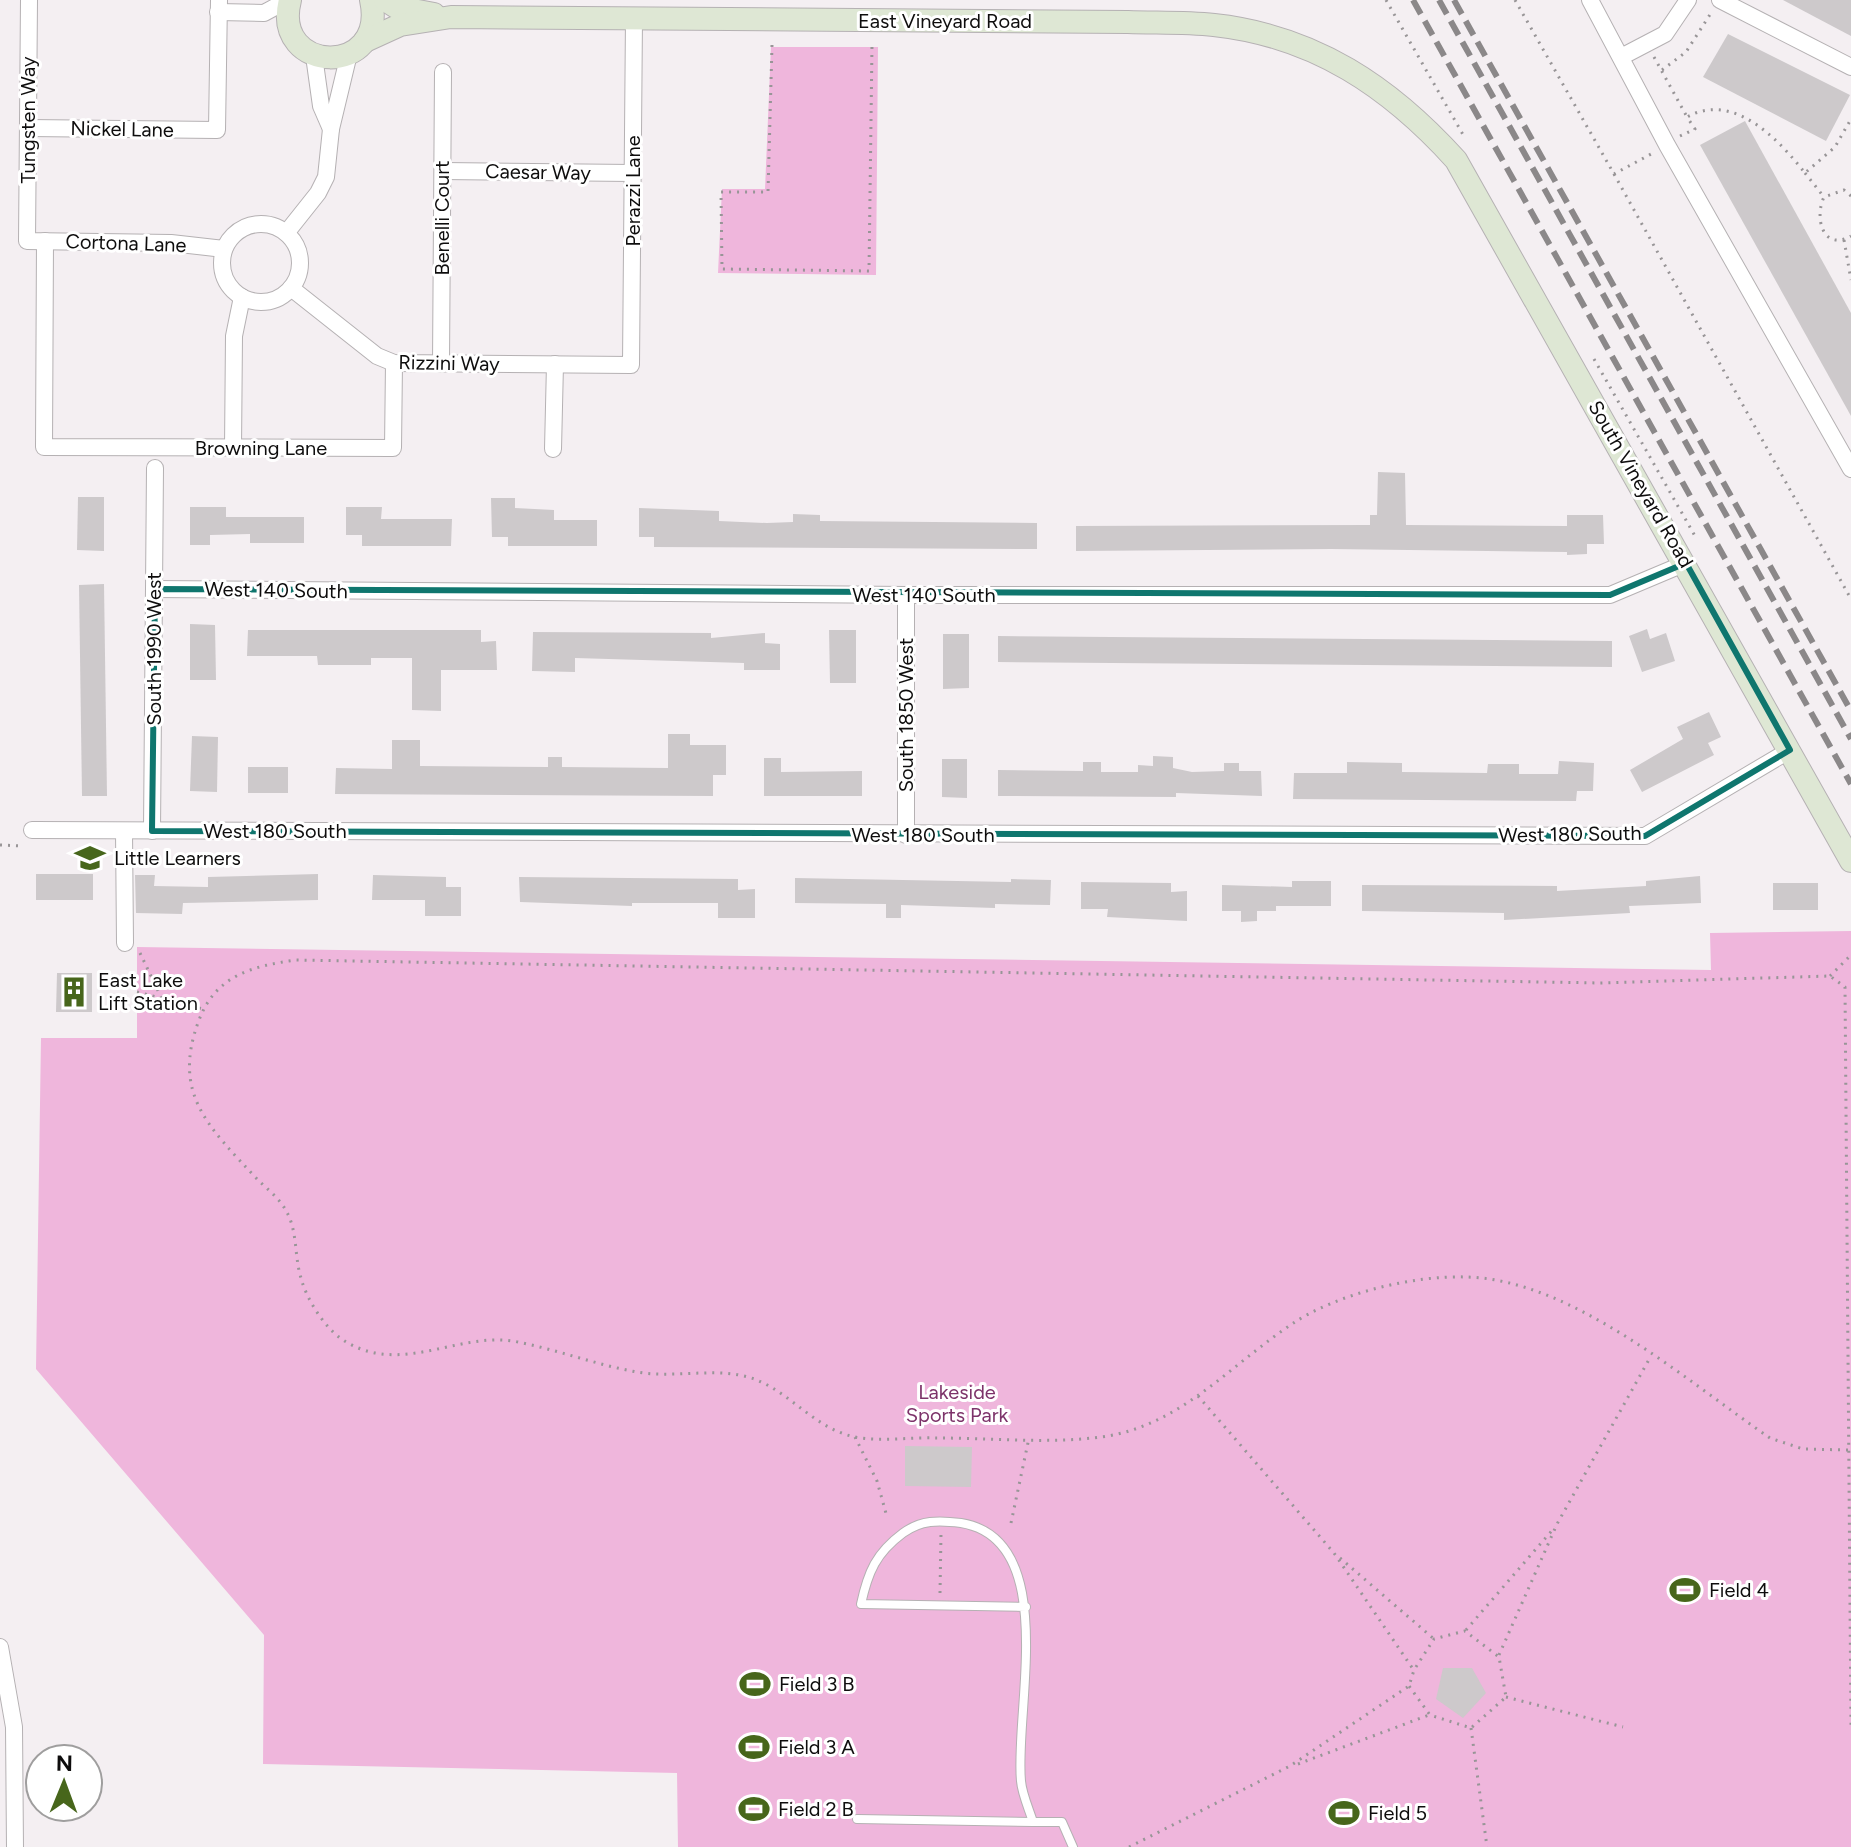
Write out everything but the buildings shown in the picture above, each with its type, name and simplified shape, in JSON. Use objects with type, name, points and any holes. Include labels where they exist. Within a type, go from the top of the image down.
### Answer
[{"type":"street","name":"Tungsten Way","points":[[27,241],[29,0]]},
{"type":"street","points":[[264,13],[289,0],[289,27]]},
{"type":"street","points":[[287,232],[318,193],[326,177],[331,129],[357,48],[372,28],[371,0]]},
{"type":"street","name":"East Vineyard Road","points":[[385,0],[396,7],[451,17]]},
{"type":"street","points":[[1590,0],[1667,145],[1845,446],[1851,469]]},
{"type":"street","points":[[1621,57],[1665,34],[1688,0]]},
{"type":"street","points":[[1716,5],[1851,67]]},
{"type":"street","name":"Nickel Lane","points":[[28,128],[217,130],[218,6]]},
{"type":"street","points":[[218,6],[264,13],[289,27],[302,49],[314,56],[328,59],[357,48]]},
{"type":"street","name":"East Vineyard Road","points":[[357,48],[400,25],[451,17],[1214,25],[1282,38],[1353,69],[1417,117]]},
{"type":"street","name":"Perazzi Lane","points":[[631,365],[634,18]]},
{"type":"street","points":[[314,56],[321,106],[331,129]]},
{"type":"street","name":"Benelli Court","points":[[441,364],[443,72]]},
{"type":"street","name":"South Vineyard Road","points":[[1417,117],[1456,160],[1686,563],[1851,861]]},
{"type":"street","name":"Caesar Way","points":[[443,171],[633,173]]},
{"type":"street","points":[[263,223],[287,232],[299,250],[301,262],[291,288],[277,299],[265,302],[242,297],[226,281],[222,269],[224,249],[232,236],[252,224],[263,223]]},
{"type":"street","name":"Cortona Lane","points":[[27,241],[171,243],[224,249]]},
{"type":"street","name":"Browning Lane","points":[[45,241],[44,447],[393,448],[394,363]]},
{"type":"street","name":"Rizzini Way","points":[[291,288],[377,356],[394,363],[631,365]]},
{"type":"street","points":[[233,448],[234,336],[242,297]]},
{"type":"street","points":[[553,449],[555,364]]},
{"type":"street","name":"South 1990 West","points":[[152,831],[155,468]]},
{"type":"street","name":"West 140 South","points":[[155,589],[906,595],[1610,595],[1686,563]]},
{"type":"street","name":"South 1850 West","points":[[906,595],[906,835]]},
{"type":"street","name":"West 180 South","points":[[30,838],[124,831],[1645,836],[1790,750]]},
{"type":"street","points":[[124,831],[125,943]]},
{"type":"street","points":[[0,1647],[14,1727],[15,1847]]},
{"type":"lane","points":[[1026,1607],[861,1604],[867,1573],[882,1548],[916,1524],[942,1520],[971,1525],[1002,1546],[1020,1573],[1026,1607],[1021,1782],[1033,1822]]},
{"type":"lane","points":[[857,1819],[1062,1822],[1073,1847]]},
{"type":"path","points":[[1386,0],[1473,150]]},
{"type":"path","points":[[1515,0],[1851,599]]},
{"type":"path","points":[[1662,70],[1686,52],[1716,5]]},
{"type":"path","points":[[772,45],[768,192],[721,192],[722,269],[869,271],[872,45]]},
{"type":"path","points":[[1653,56],[1695,129],[1677,138]]},
{"type":"path","points":[[1687,117],[1714,108],[1742,116],[1784,146],[1824,197]]},
{"type":"path","points":[[1805,173],[1835,147],[1851,119]]},
{"type":"path","points":[[1614,174],[1659,150]]},
{"type":"path","points":[[1824,197],[1844,190],[1851,196]]},
{"type":"path","points":[[1824,197],[1818,217],[1823,233],[1831,239],[1844,240],[1851,236]]},
{"type":"path","points":[[1844,240],[1851,280]]},
{"type":"path","points":[[1661,475],[1695,536],[1692,538]]},
{"type":"path","points":[[0,845],[30,838]]},
{"type":"path","points":[[125,943],[137,947],[162,999]]},
{"type":"path","points":[[1830,976],[1851,955]]},
{"type":"path","points":[[1848,1450],[1803,1449],[1770,1438],[1576,1306],[1526,1286],[1467,1277],[1354,1293],[1295,1322],[1198,1396],[1151,1426],[1100,1437],[855,1437],[816,1422],[782,1394],[741,1374],[638,1373],[505,1339],[423,1355],[385,1356],[346,1343],[317,1313],[301,1279],[295,1240],[285,1208],[205,1119],[187,1083],[192,1038],[203,1009],[222,982],[256,966],[296,960],[1600,983],[1830,976],[1845,987],[1851,1726]]},
{"type":"path","points":[[137,992],[203,1009]]},
{"type":"path","points":[[1506,1697],[1499,1657],[1557,1524],[1651,1356]]},
{"type":"path","points":[[1198,1396],[1334,1553],[1414,1670]]},
{"type":"path","points":[[855,1437],[877,1481],[887,1517]]},
{"type":"path","points":[[1011,1523],[1029,1438]]},
{"type":"path","points":[[940,1605],[942,1520]]},
{"type":"path","points":[[1290,1766],[1409,1686],[1414,1670],[1434,1639],[1465,1631],[1557,1524]]},
{"type":"path","points":[[1334,1553],[1434,1639]]},
{"type":"path","points":[[1465,1631],[1499,1657]]},
{"type":"path","points":[[1409,1686],[1430,1715],[1471,1728]]},
{"type":"path","points":[[1506,1697],[1623,1727]]},
{"type":"path","points":[[1471,1728],[1506,1697]]},
{"type":"path","points":[[1129,1847],[1290,1766],[1430,1715]]},
{"type":"path","points":[[1471,1728],[1487,1847]]},
{"type":"highlighted area","points":[[1686,563],[1790,750],[1645,836],[152,831],[155,589],[1610,595]]},
{"type":"green space","points":[[771,47],[878,47],[876,275],[718,273],[722,189],[765,189]]},
{"type":"green space","name":"Lakeside Sports Park","points":[[1851,931],[1851,1847],[678,1847],[677,1773],[263,1764],[264,1635],[36,1369],[41,1038],[137,1038],[137,947],[1711,970],[1710,933]]},
{"type":"railway","points":[[1413,0],[1851,784]]},
{"type":"railway","points":[[1439,0],[1851,739]]},
{"type":"railway","points":[[1454,0],[1851,711]]},
{"type":"place","name":"Little Learners","points":[[90,858]]},
{"type":"place","name":"East Lake Lift Station","points":[[74,992]]},
{"type":"place","name":"Field 4","points":[[1685,1590]]},
{"type":"place","name":"Field 3 B","points":[[755,1684]]},
{"type":"place","name":"Field 3 A","points":[[754,1747]]},
{"type":"place","name":"Field 2 B","points":[[754,1809]]},
{"type":"place","name":"Field 5","points":[[1344,1813]]}]
